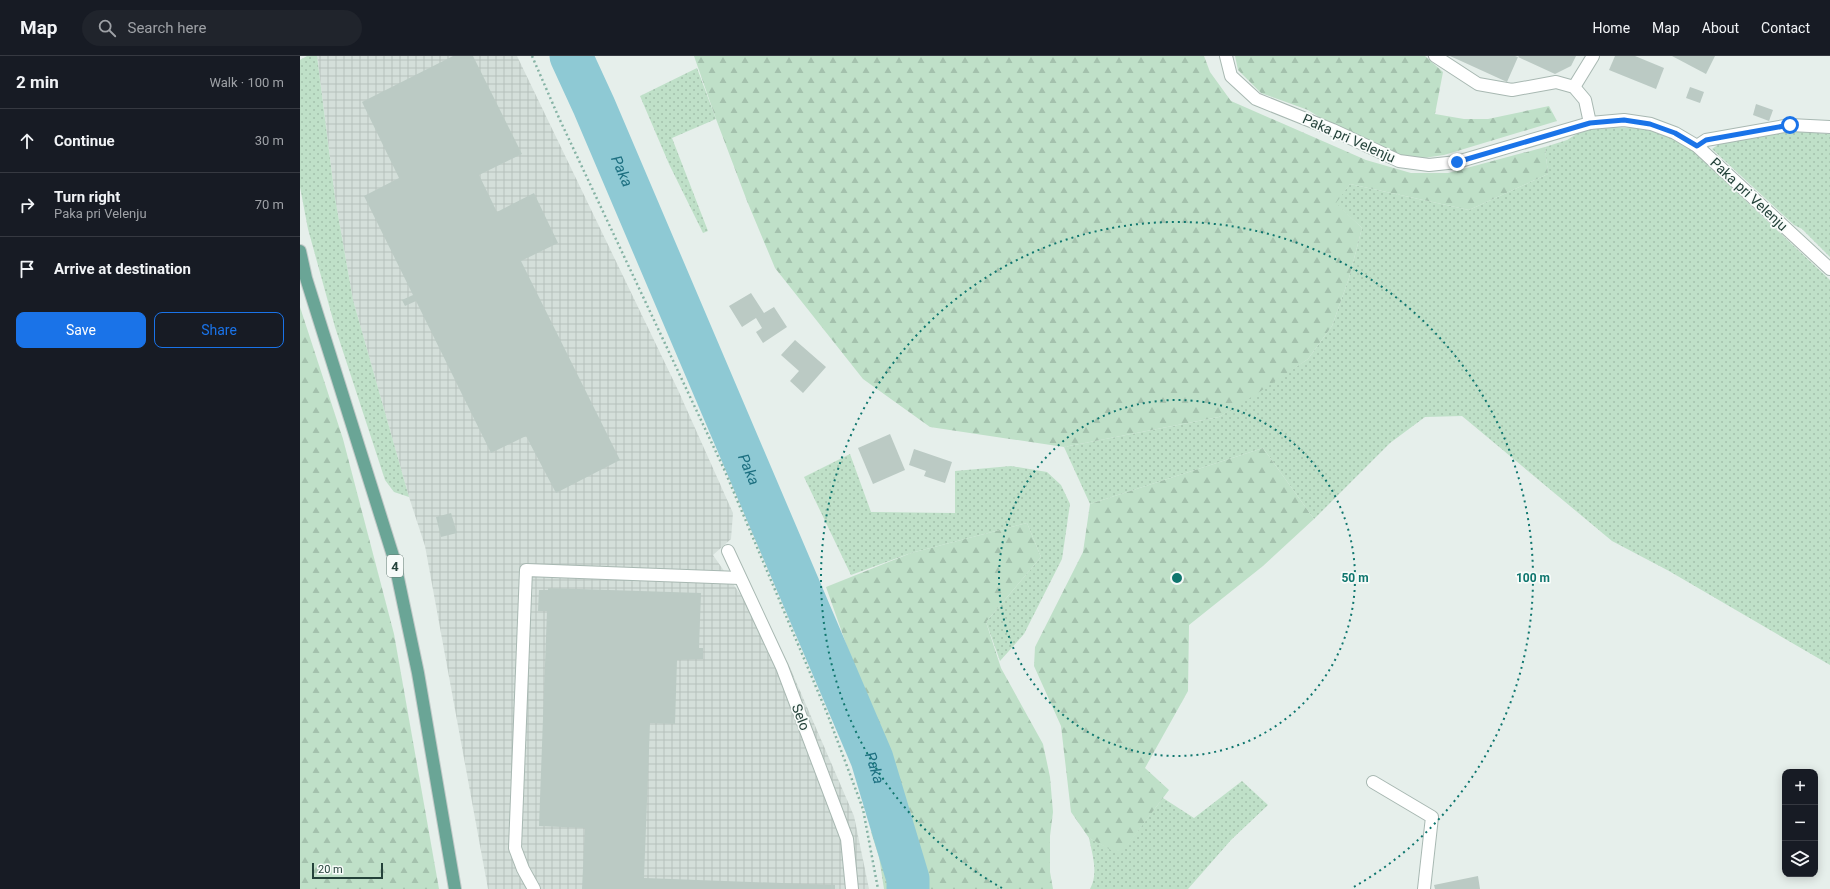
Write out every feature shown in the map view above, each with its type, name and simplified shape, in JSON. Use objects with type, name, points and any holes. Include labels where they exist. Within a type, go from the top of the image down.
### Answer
[{"type":"main road","name":"4","points":[[300,251],[306,278],[394,559],[418,673],[455,889]]},
{"type":"street","name":"Paka pri Velenju","points":[[1226,56],[1231,76],[1256,99],[1333,130],[1399,161],[1429,165],[1457,162],[1590,123],[1624,120],[1650,124],[1675,133],[1697,146],[1830,270]]},
{"type":"street","points":[[1435,56],[1478,84],[1512,90],[1556,82],[1574,87],[1585,100],[1590,123]]},
{"type":"street","points":[[1574,87],[1593,56]]},
{"type":"street","points":[[1697,146],[1706,140],[1790,125],[1830,127]]},
{"type":"street","name":"Selo","points":[[728,551],[782,667],[847,839],[852,889]]},
{"type":"street","points":[[534,889],[514,848],[526,570],[740,578]]},
{"type":"street","points":[[1373,782],[1432,817],[1424,889]]},
{"type":"path","points":[[532,56],[559,118],[724,469],[827,713],[863,809],[878,889]]},
{"type":"shaded area","points":[[317,56],[517,56],[678,390],[733,513],[731,539],[713,555],[788,663],[854,816],[869,889],[488,889],[425,546],[409,497],[353,300],[335,198]]},
{"type":"green space","points":[[307,56],[317,56],[335,198],[353,300],[409,497],[394,492],[385,480],[335,327],[308,229],[300,187],[300,60]]},
{"type":"green space","points":[[694,56],[1204,56],[1210,72],[1231,101],[1366,160],[1411,173],[1448,173],[1545,147],[1548,174],[1469,210],[1350,184],[1336,203],[1362,228],[1349,278],[1332,326],[1308,359],[1255,395],[1219,417],[1064,447],[930,427],[863,379],[775,268],[747,201]]},
{"type":"green space","points":[[1235,56],[1425,56],[1443,72],[1435,114],[1464,119],[1488,119],[1549,106],[1557,121],[1444,155],[1417,159],[1377,149],[1338,129],[1308,110],[1261,93],[1238,70]]},
{"type":"green space","points":[[697,68],[716,119],[672,138],[708,231],[703,233],[669,164],[640,96]]},
{"type":"green space","points":[[1610,127],[1638,128],[1665,134],[1691,149],[1830,280],[1830,665],[1669,571],[1612,541],[1462,416],[1425,417],[1390,443],[1314,519],[1263,448],[1090,504],[1064,447],[1219,417],[1308,359],[1332,326],[1349,278],[1362,228],[1335,203],[1350,184],[1469,210],[1548,174],[1545,147],[1567,140],[1583,130]]},
{"type":"green space","points":[[1793,131],[1830,134],[1830,257],[1802,229],[1794,225],[1712,149],[1719,144]]},
{"type":"green space","points":[[300,307],[343,439],[394,634],[439,889],[300,889]]},
{"type":"green space","points":[[1263,448],[1314,519],[1263,566],[1189,625],[1188,691],[1145,768],[1169,790],[1120,855],[1089,838],[1071,812],[1061,726],[1034,666],[1035,647],[1083,552],[1090,504]]},
{"type":"green space","points":[[850,454],[871,512],[955,513],[955,471],[1011,466],[1047,472],[1061,485],[1070,504],[1062,559],[1024,634],[1000,661],[986,622],[1041,557],[1027,523],[911,553],[851,575],[804,477]]},
{"type":"green space","points":[[1027,523],[1041,557],[986,622],[1001,668],[1043,744],[1050,777],[1053,812],[1050,836],[1050,872],[1053,889],[924,889],[919,859],[881,743],[826,587],[911,553]]},
{"type":"green space","points":[[1242,781],[1268,805],[1231,840],[1188,889],[1090,889],[1093,883],[1094,870],[1089,838],[1120,854],[1163,798],[1194,818]]},
{"type":"green space","points":[[887,828],[892,843],[900,889],[884,889],[879,857],[871,832]]},
{"type":"building","points":[[453,56],[473,56],[522,154],[479,175],[497,212],[534,193],[558,243],[521,261],[620,460],[556,493],[526,436],[491,453],[416,301],[405,306],[402,300],[413,295],[364,196],[399,178],[362,102]]},
{"type":"building","points":[[1450,56],[1515,56],[1518,57],[1507,82]]},
{"type":"building","points":[[1576,56],[1571,66],[1555,74],[1518,57]]},
{"type":"building","points":[[1615,56],[1635,56],[1664,68],[1656,89],[1609,70]]},
{"type":"building","points":[[1672,56],[1715,56],[1706,74]]},
{"type":"building","points":[[1690,87],[1704,92],[1700,103],[1686,98]]},
{"type":"building","points":[[1756,104],[1773,110],[1769,121],[1753,115]]},
{"type":"building","points":[[751,293],[764,313],[774,307],[787,327],[763,343],[756,332],[762,328],[756,318],[742,327],[729,306]]},
{"type":"building","points":[[795,340],[826,367],[803,393],[790,381],[799,371],[781,355]]},
{"type":"building","points":[[890,434],[905,470],[873,484],[858,448]]},
{"type":"building","points":[[914,449],[952,462],[945,483],[924,476],[926,471],[909,465]]},
{"type":"building","points":[[451,513],[457,533],[441,537],[436,517]]},
{"type":"building","points":[[548,588],[701,593],[699,648],[703,648],[703,659],[677,660],[675,724],[650,723],[644,878],[835,885],[835,889],[582,889],[585,828],[539,826],[547,611],[538,611],[539,590],[548,590]]},
{"type":"building","points":[[1478,876],[1480,889],[1435,889],[1434,885]]},
{"type":"waterway","name":"Paka","points":[[571,56],[594,106],[872,759],[908,879],[908,889]]},
{"type":"route","points":[[1457,162],[1590,123],[1624,120],[1650,124],[1675,133],[1697,146],[1706,140],[1790,125]]}]
